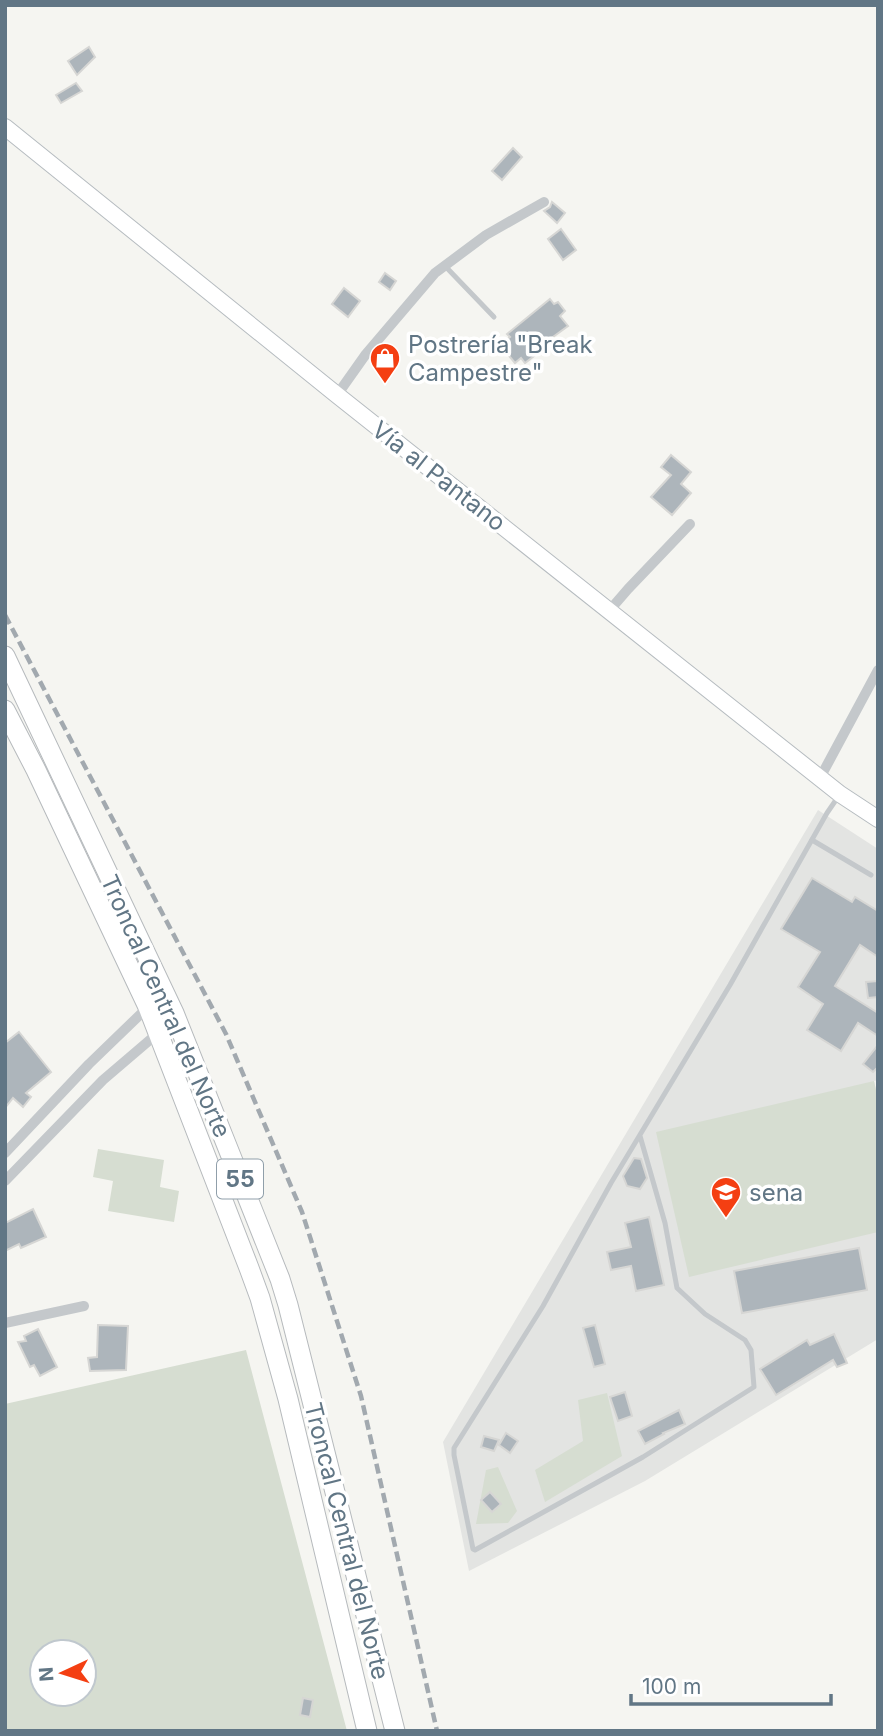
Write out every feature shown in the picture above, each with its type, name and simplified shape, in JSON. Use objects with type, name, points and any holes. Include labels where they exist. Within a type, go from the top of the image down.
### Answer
[{"type":"highway","name":"Troncal Central del Norte","points":[[5,656],[174,1013],[280,1279],[395,1731]]},
{"type":"highway","name":"Troncal Central del Norte","points":[[5,710],[148,1007],[260,1298],[288,1399],[367,1731]]},
{"type":"main road","name":"Vía al Pantano","points":[[5,127],[609,611],[840,794],[878,819]]},
{"type":"street","points":[[337,395],[366,354],[435,273],[486,235],[544,202]]},
{"type":"street","points":[[609,611],[690,524]]},
{"type":"street","points":[[820,778],[878,670]]},
{"type":"street","points":[[5,1153],[89,1064],[148,1007]]},
{"type":"street","points":[[5,1181],[103,1080],[158,1033]]},
{"type":"street","points":[[46,1111],[60,1125]]},
{"type":"street","points":[[6,1319],[84,1306]]},
{"type":"lane","points":[[445,266],[494,317]]},
{"type":"lane","points":[[640,1136],[665,1223],[677,1288],[705,1314],[745,1340],[751,1350],[754,1387],[643,1457],[475,1550],[454,1448],[542,1306],[611,1183],[730,985],[840,794]]},
{"type":"lane","points":[[812,840],[872,875]]},
{"type":"shaded area","name":"sena","points":[[818,810],[878,849],[878,1080],[874,1081],[878,1099],[878,1339],[645,1481],[469,1571],[443,1442]]},
{"type":"shaded area","points":[[874,1081],[878,1099],[878,1232],[689,1277],[656,1132]]},
{"type":"shaded area","points":[[98,1149],[164,1160],[160,1187],[179,1191],[174,1222],[108,1211],[113,1181],[93,1177]]},
{"type":"shaded area","points":[[246,1350],[347,1731],[5,1731],[5,1404]]},
{"type":"shaded area","points":[[607,1393],[622,1456],[545,1502],[535,1470],[583,1441],[578,1400]]},
{"type":"shaded area","points":[[498,1467],[517,1511],[508,1523],[476,1524],[486,1470]]},
{"type":"building","points":[[89,47],[95,57],[77,75],[68,61]]},
{"type":"building","points":[[76,83],[82,91],[61,103],[56,95]]},
{"type":"building","points":[[513,148],[522,157],[502,180],[492,171]]},
{"type":"building","points":[[552,202],[565,213],[557,223],[544,211]]},
{"type":"building","points":[[561,229],[576,250],[563,260],[548,239]]},
{"type":"building","points":[[385,273],[396,281],[390,290],[379,282]]},
{"type":"building","points":[[344,288],[360,301],[348,317],[332,304]]},
{"type":"building","points":[[550,299],[554,304],[558,302],[565,311],[560,316],[568,326],[535,350],[538,353],[525,363],[521,358],[515,363],[500,345],[510,337],[507,334]]},
{"type":"building","points":[[671,455],[691,472],[681,484],[691,493],[672,515],[651,497],[671,475],[661,467]]},
{"type":"building","points":[[812,878],[852,902],[855,897],[878,911],[878,957],[860,945],[835,986],[878,1013],[878,1036],[858,1023],[841,1051],[807,1030],[823,1004],[798,987],[820,952],[781,929]]},
{"type":"building","points":[[878,981],[878,997],[868,998],[866,982]]},
{"type":"building","points":[[19,1032],[51,1072],[26,1093],[31,1097],[23,1107],[13,1098],[5,1108],[5,1043]]},
{"type":"building","points":[[878,1045],[878,1067],[873,1072],[863,1064]]},
{"type":"building","points":[[634,1158],[641,1159],[647,1178],[640,1189],[627,1186],[623,1176]]},
{"type":"building","points":[[33,1209],[46,1237],[21,1248],[19,1244],[5,1251],[5,1223]]},
{"type":"building","points":[[649,1217],[664,1285],[636,1291],[631,1266],[611,1270],[607,1252],[631,1247],[625,1223]]},
{"type":"building","points":[[859,1248],[867,1290],[742,1313],[734,1271]]},
{"type":"building","points":[[98,1325],[128,1326],[126,1370],[90,1371],[88,1358],[97,1357]]},
{"type":"building","points":[[595,1325],[605,1364],[594,1367],[583,1328]]},
{"type":"building","points":[[38,1329],[57,1367],[40,1376],[34,1365],[30,1367],[18,1342],[26,1341],[24,1336]]},
{"type":"building","points":[[834,1334],[847,1363],[837,1367],[833,1360],[776,1395],[760,1369],[807,1340],[810,1345]]},
{"type":"building","points":[[625,1392],[632,1416],[618,1421],[610,1397]]},
{"type":"building","points":[[679,1410],[685,1424],[645,1444],[638,1431]]},
{"type":"building","points":[[506,1433],[518,1441],[510,1453],[499,1445]]},
{"type":"building","points":[[484,1436],[499,1440],[494,1451],[481,1447]]},
{"type":"building","points":[[490,1492],[501,1504],[492,1512],[481,1500]]},
{"type":"building","points":[[303,1698],[313,1700],[310,1717],[300,1715]]},
{"type":"railway","points":[[5,615],[226,1034],[302,1212],[361,1396],[437,1731]]},
{"type":"place","name":"Postrería \"Break Campestre\"","points":[[385,385]]},
{"type":"place","name":"sena","points":[[726,1219]]}]
